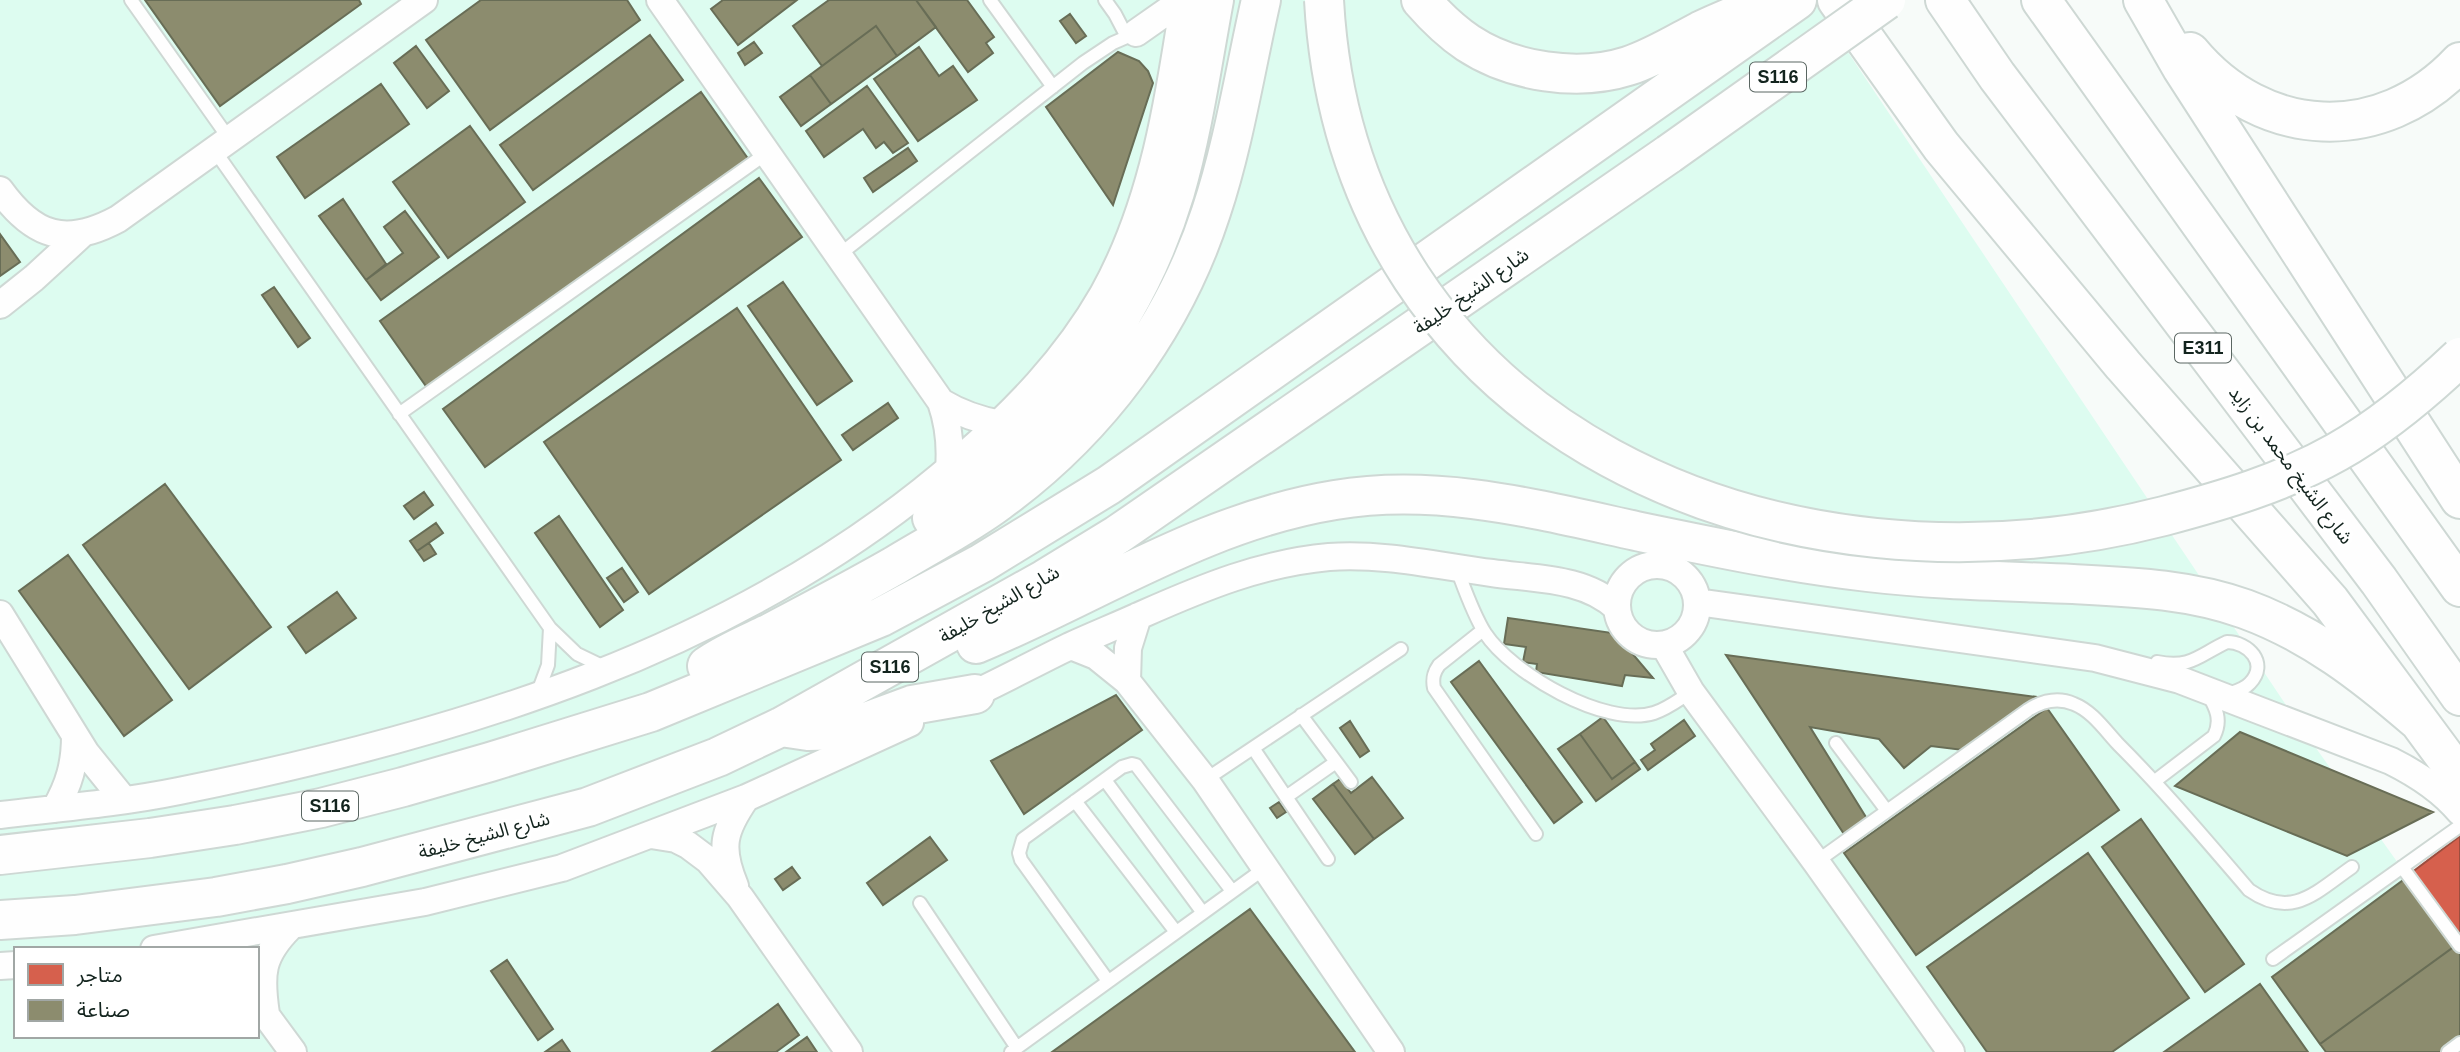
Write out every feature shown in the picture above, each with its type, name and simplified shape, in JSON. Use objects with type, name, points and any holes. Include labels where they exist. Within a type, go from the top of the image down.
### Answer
[{"type":"highway","points":[[854,589],[888,554],[992,471],[1032,432],[1103,348],[1149,265],[1171,203],[1185,153],[1214,0]]},
{"type":"highway","points":[[651,712],[709,664],[854,589],[996,504],[1040,468],[1081,429],[1118,387],[1151,341],[1175,299],[1212,211],[1261,0]]},
{"type":"highway","points":[[1324,0],[1335,88],[1359,171],[1375,211],[1395,249],[1443,320],[1502,383],[1569,435],[1644,477],[1727,507],[1825,530],[1903,540],[1948,542],[2037,538],[2134,524],[2221,501],[2299,471],[2381,424],[2460,357]]},
{"type":"highway","points":[[1421,0],[1438,19],[1470,44],[1507,62],[1546,71],[1587,73],[1627,66],[1703,30],[1776,0]]},
{"type":"highway","name":"S116","points":[[0,855],[150,838],[321,808],[490,762],[651,712],[881,617],[1046,525],[1171,443],[1797,0]]},
{"type":"highway","points":[[1837,0],[1941,146],[2123,365],[2330,601],[2460,777]]},
{"type":"highway","name":"شارع الشيخ خليفة","points":[[0,920],[75,915],[216,897],[362,867],[588,807],[718,757],[781,727],[1045,579],[1128,527],[1886,0]]},
{"type":"highway","name":"شارع الشيخ محمد بن زايد","points":[[1945,0],[1997,76],[2379,581],[2460,696]]},
{"type":"highway","points":[[2041,0],[2460,587]]},
{"type":"highway","points":[[2145,0],[2204,68],[2230,90],[2261,107],[2294,117],[2328,122],[2363,119],[2392,111],[2419,98],[2443,80],[2460,62]]},
{"type":"highway","points":[[2145,0],[2182,68],[2311,264],[2460,499]]},
{"type":"highway","points":[[919,650],[940,652],[966,648],[1208,535],[1276,511],[1367,496],[1430,494],[1528,507],[1763,557],[1844,569],[1967,579],[2144,587],[2195,595],[2244,609],[2292,629],[2335,654],[2377,685],[2417,720]]},
{"type":"highway","points":[[781,727],[808,732],[844,730],[912,705],[975,694]]},
{"type":"street","points":[[0,190],[23,218],[41,229],[62,235],[82,234],[101,228],[222,146],[424,0]]},
{"type":"street","points":[[660,0],[941,402],[951,447],[949,469]]},
{"type":"street","points":[[1131,35],[1183,0]]},
{"type":"street","points":[[0,815],[177,792],[401,740],[534,699],[611,669],[742,607],[806,572],[870,531],[1001,424],[1033,390],[1086,323],[1137,219],[1160,135],[1176,54],[1183,0]]},
{"type":"street","points":[[1131,35],[1157,42],[1176,54]]},
{"type":"street","points":[[0,305],[82,234]]},
{"type":"street","points":[[941,402],[980,421],[1001,424]]},
{"type":"street","points":[[176,947],[425,902],[562,868],[746,798],[975,694],[1071,646],[1207,585],[1247,571],[1331,557],[1414,560],[1581,586],[1608,599],[1617,608]]},
{"type":"street","points":[[1654,565],[1672,567],[1680,572],[1692,585],[1697,603],[1694,622],[1688,630],[1673,642],[1664,645],[1647,644],[1632,637],[1621,624],[1617,608],[1619,590],[1624,582],[1637,570],[1654,565]]},
{"type":"street","points":[[1697,603],[2095,658],[2180,680],[2391,761],[2438,790],[2460,812]]},
{"type":"street","points":[[0,614],[75,736],[124,800]]},
{"type":"street","points":[[1127,681],[1128,648],[1138,617]]},
{"type":"street","points":[[1664,645],[1691,692],[1951,1052]]},
{"type":"street","points":[[1071,646],[1096,656],[1127,681],[1205,780],[1391,1052]]},
{"type":"street","points":[[55,809],[72,774],[75,736]]},
{"type":"street","points":[[740,897],[728,869],[725,846],[730,823],[746,798]]},
{"type":"street","points":[[651,835],[676,839],[699,851],[740,897],[849,1052]]},
{"type":"street","points":[[290,927],[272,947],[262,970],[262,1008],[293,1052]]},
{"type":"lane","points":[[131,0],[222,146],[399,414],[550,628],[577,654],[611,669]]},
{"type":"lane","points":[[990,0],[1053,87]]},
{"type":"lane","points":[[839,255],[1098,53],[1131,35],[1105,0]]},
{"type":"lane","points":[[399,414],[767,153]]},
{"type":"lane","points":[[1457,568],[1483,630],[1503,654],[1520,670],[1563,695],[1624,714],[1654,713],[1691,692]]},
{"type":"lane","points":[[534,699],[548,665],[550,628]]},
{"type":"lane","points":[[1483,630],[1439,664],[1433,675],[1434,688],[1536,834]]},
{"type":"lane","points":[[2095,658],[2121,656],[2176,665],[2194,661],[2227,642],[2245,645],[2256,658],[2255,675],[2243,688],[2214,693],[2218,715],[2214,736],[2155,781]]},
{"type":"lane","points":[[1205,780],[1401,649]]},
{"type":"lane","points":[[1816,862],[2028,710],[2054,700],[2073,703],[2089,714],[2155,781],[2249,890],[2280,904],[2303,901],[2352,867]]},
{"type":"lane","points":[[1301,715],[1351,782]]},
{"type":"lane","points":[[1836,743],[1887,811]]},
{"type":"lane","points":[[1253,748],[1328,859]]},
{"type":"lane","points":[[1286,797],[1336,762]]},
{"type":"lane","points":[[1108,981],[1021,860],[1019,853],[1023,839],[1074,801],[1127,764],[1140,768],[1232,891]]},
{"type":"lane","points":[[1105,780],[1202,913]]},
{"type":"lane","points":[[1074,801],[1176,932]]},
{"type":"lane","points":[[2273,960],[2460,826]]},
{"type":"lane","points":[[2402,867],[2460,946]]},
{"type":"lane","points":[[920,903],[1014,1050],[1265,868]]},
{"type":"lane","points":[[2448,1052],[2460,1043]]},
{"type":"shaded area","points":[[0,0],[1813,0],[2296,720],[2460,950],[2460,1052],[0,1052]]},
{"type":"building: متاجر","points":[[2460,836],[2460,940],[2411,873]]},
{"type":"building: صناعة","points":[[145,0],[359,0],[361,4],[220,106]]},
{"type":"building: صناعة","points":[[481,0],[627,0],[640,20],[490,130],[426,40]]},
{"type":"building: صناعة","points":[[723,0],[797,0],[738,45],[711,9]]},
{"type":"building: صناعة","points":[[829,0],[916,0],[936,27],[897,56],[876,26],[822,66],[793,26]]},
{"type":"building: صناعة","points":[[916,0],[967,0],[994,37],[986,43],[993,53],[968,72]]},
{"type":"building: صناعة","points":[[1070,14],[1086,36],[1076,43],[1060,21]]},
{"type":"building: صناعة","points":[[876,26],[897,56],[831,104],[810,75]]},
{"type":"building: صناعة","points":[[650,35],[683,80],[533,190],[500,145]]},
{"type":"building: صناعة","points":[[754,42],[762,53],[745,65],[738,53]]},
{"type":"building: صناعة","points":[[416,46],[449,91],[427,108],[394,63]]},
{"type":"building: صناعة","points":[[919,47],[939,76],[953,66],[977,100],[918,141],[874,79]]},
{"type":"building: صناعة","points":[[1118,52],[1139,61],[1148,71],[1153,83],[1113,205],[1046,107]]},
{"type":"building: صناعة","points":[[810,75],[831,104],[801,126],[780,97]]},
{"type":"building: صناعة","points":[[381,84],[409,124],[305,198],[277,157]]},
{"type":"building: صناعة","points":[[867,86],[908,143],[893,153],[884,142],[876,148],[863,129],[824,157],[806,131]]},
{"type":"building: صناعة","points":[[701,92],[749,160],[428,389],[380,321]]},
{"type":"building: صناعة","points":[[470,126],[525,202],[448,258],[393,182]]},
{"type":"building: صناعة","points":[[908,148],[917,161],[873,192],[864,178]]},
{"type":"building: صناعة","points":[[759,178],[802,237],[485,467],[443,409]]},
{"type":"building: صناعة","points":[[343,199],[386,264],[366,280],[319,216]]},
{"type":"building: صناعة","points":[[405,211],[439,257],[381,300],[366,280],[403,253],[384,227]]},
{"type":"building: صناعة","points":[[0,234],[20,262],[0,276]]},
{"type":"building: صناعة","points":[[783,282],[852,381],[817,405],[748,306]]},
{"type":"building: صناعة","points":[[274,287],[310,338],[298,347],[262,295]]},
{"type":"building: صناعة","points":[[737,308],[841,460],[649,594],[544,442]]},
{"type":"building: صناعة","points":[[888,403],[898,418],[853,450],[842,435]]},
{"type":"building: صناعة","points":[[165,484],[271,627],[189,689],[83,545]]},
{"type":"building: صناعة","points":[[424,492],[433,505],[414,519],[404,506]]},
{"type":"building: صناعة","points":[[559,516],[623,610],[600,627],[535,533]]},
{"type":"building: صناعة","points":[[436,523],[443,533],[417,551],[410,541]]},
{"type":"building: صناعة","points":[[429,543],[436,554],[424,561],[417,551]]},
{"type":"building: صناعة","points":[[68,555],[172,700],[124,736],[19,591]]},
{"type":"building: صناعة","points":[[622,568],[638,592],[624,602],[607,578]]},
{"type":"building: صناعة","points":[[337,592],[356,618],[306,653],[288,627]]},
{"type":"building: صناعة","points":[[1508,618],[1626,635],[1625,645],[1653,678],[1625,675],[1622,686],[1536,672],[1537,664],[1523,662],[1526,647],[1504,644]]},
{"type":"building: صناعة","points":[[1726,655],[2044,698],[1963,750],[1931,746],[1904,768],[1879,739],[1810,727],[1869,822],[1846,837]]},
{"type":"building: صناعة","points":[[1479,661],[1582,802],[1554,823],[1451,682]]},
{"type":"building: صناعة","points":[[1116,695],[1142,730],[1024,814],[991,761]]},
{"type":"building: صناعة","points":[[2047,708],[2119,810],[1916,955],[1844,853]]},
{"type":"building: صناعة","points":[[1603,717],[1635,762],[1612,779],[1580,734]]},
{"type":"building: صناعة","points":[[1684,720],[1695,736],[1648,770],[1641,760],[1655,750],[1651,744]]},
{"type":"building: صناعة","points":[[1350,721],[1369,751],[1360,757],[1340,728]]},
{"type":"building: صناعة","points":[[2240,732],[2433,812],[2347,856],[2175,786]]},
{"type":"building: صناعة","points":[[1580,734],[1612,779],[1635,762],[1640,769],[1596,801],[1558,749]]},
{"type":"building: صناعة","points":[[1372,777],[1403,818],[1374,839],[1333,784],[1340,779],[1351,793]]},
{"type":"building: صناعة","points":[[1333,784],[1374,839],[1355,854],[1313,799]]},
{"type":"building: صناعة","points":[[1279,802],[1286,812],[1277,818],[1270,808]]},
{"type":"building: صناعة","points":[[2141,819],[2244,964],[2205,992],[2102,847]]},
{"type":"building: صناعة","points":[[930,837],[947,860],[883,905],[867,883]]},
{"type":"building: صناعة","points":[[2088,853],[2189,998],[2112,1052],[1987,1052],[1927,967]]},
{"type":"building: صناعة","points":[[792,867],[800,878],[783,890],[775,879]]},
{"type":"building: صناعة","points":[[2406,878],[2455,946],[2320,1044],[2272,977]]},
{"type":"building: صناعة","points":[[1250,909],[1355,1052],[1052,1052]]},
{"type":"building: صناعة","points":[[2455,946],[2460,953],[2460,1039],[2442,1052],[2326,1052],[2320,1044]]},
{"type":"building: صناعة","points":[[507,960],[553,1029],[538,1040],[491,971]]},
{"type":"building: صناعة","points":[[2260,984],[2308,1052],[2164,1052]]},
{"type":"building: صناعة","points":[[778,1004],[799,1035],[776,1052],[712,1052]]},
{"type":"building: صناعة","points":[[807,1037],[817,1052],[786,1052]]},
{"type":"building: صناعة","points":[[562,1040],[570,1052],[545,1052]]}]
